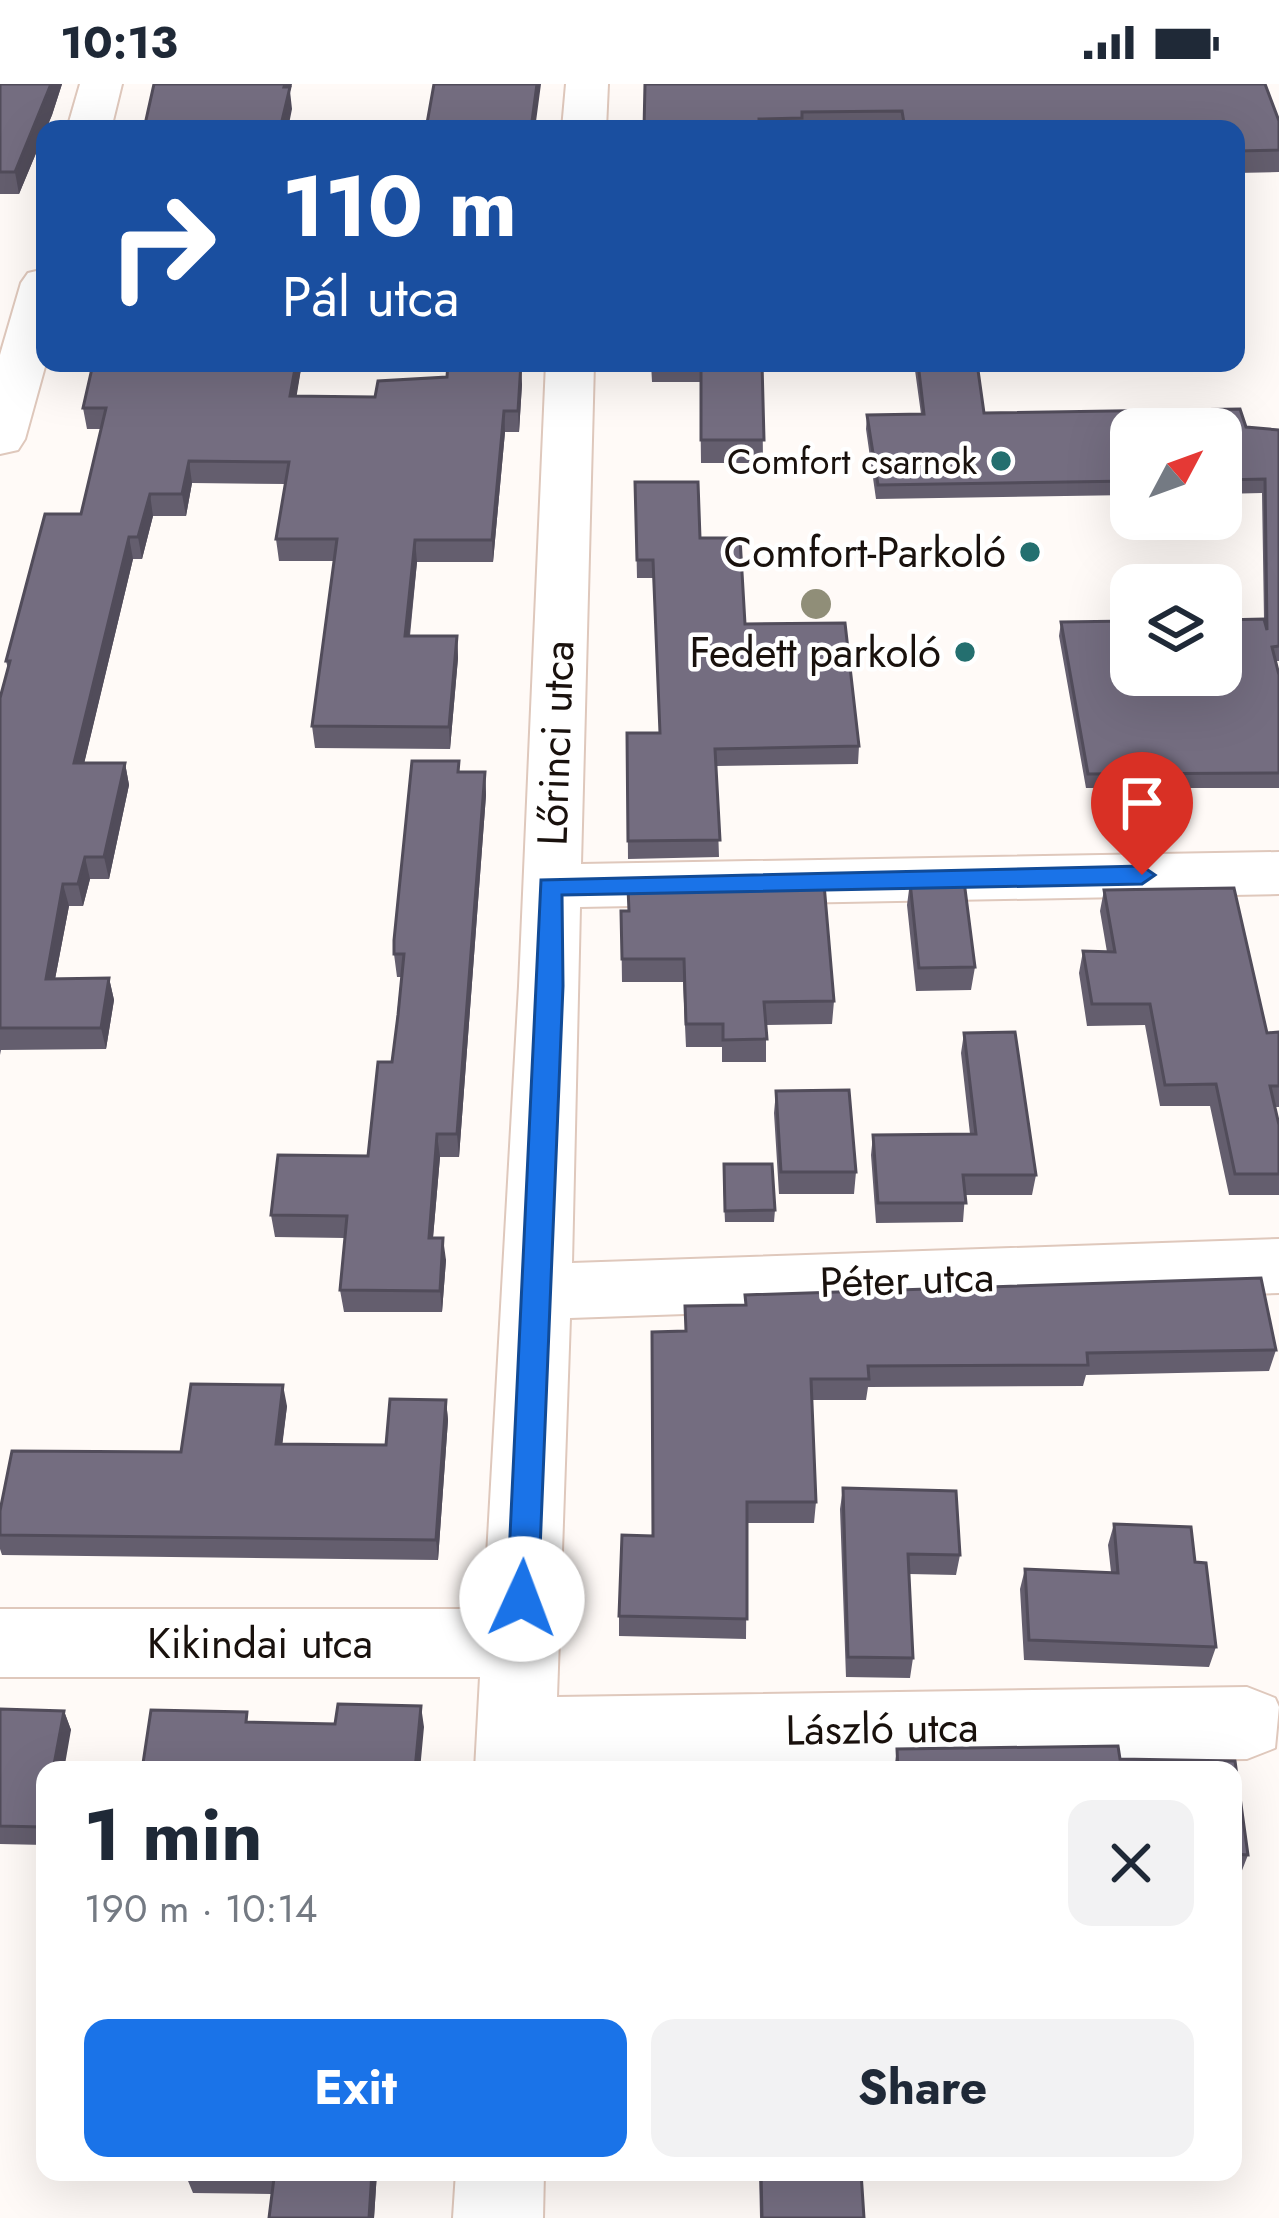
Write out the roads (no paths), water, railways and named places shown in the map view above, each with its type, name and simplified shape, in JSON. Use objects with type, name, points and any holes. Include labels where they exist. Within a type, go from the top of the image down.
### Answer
[{"type":"street","points":[[91,120],[101,84]]},
{"type":"street","points":[[585,120],[587,84]]},
{"type":"street","points":[[0,439],[36,311]]},
{"type":"street","name":"Lőrinci utca","points":[[516,1751],[550,986],[570,372]]},
{"type":"street","points":[[550,886],[1279,873]]},
{"type":"street","name":"Péter utca","points":[[534,1292],[1279,1266]]},
{"type":"street","name":"Kikindai utca","points":[[0,1642],[521,1642]]},
{"type":"street","name":"László utca","points":[[516,1751],[1247,1724]]},
{"type":"street","points":[[498,2218],[500,2181]]},
{"type":"place","name":"Comfort csarnok","points":[[1001,461]]},
{"type":"place","name":"Comfort-Parkoló","points":[[1030,552]]},
{"type":"place","name":"Fedett parkoló","points":[[965,652]]}]
